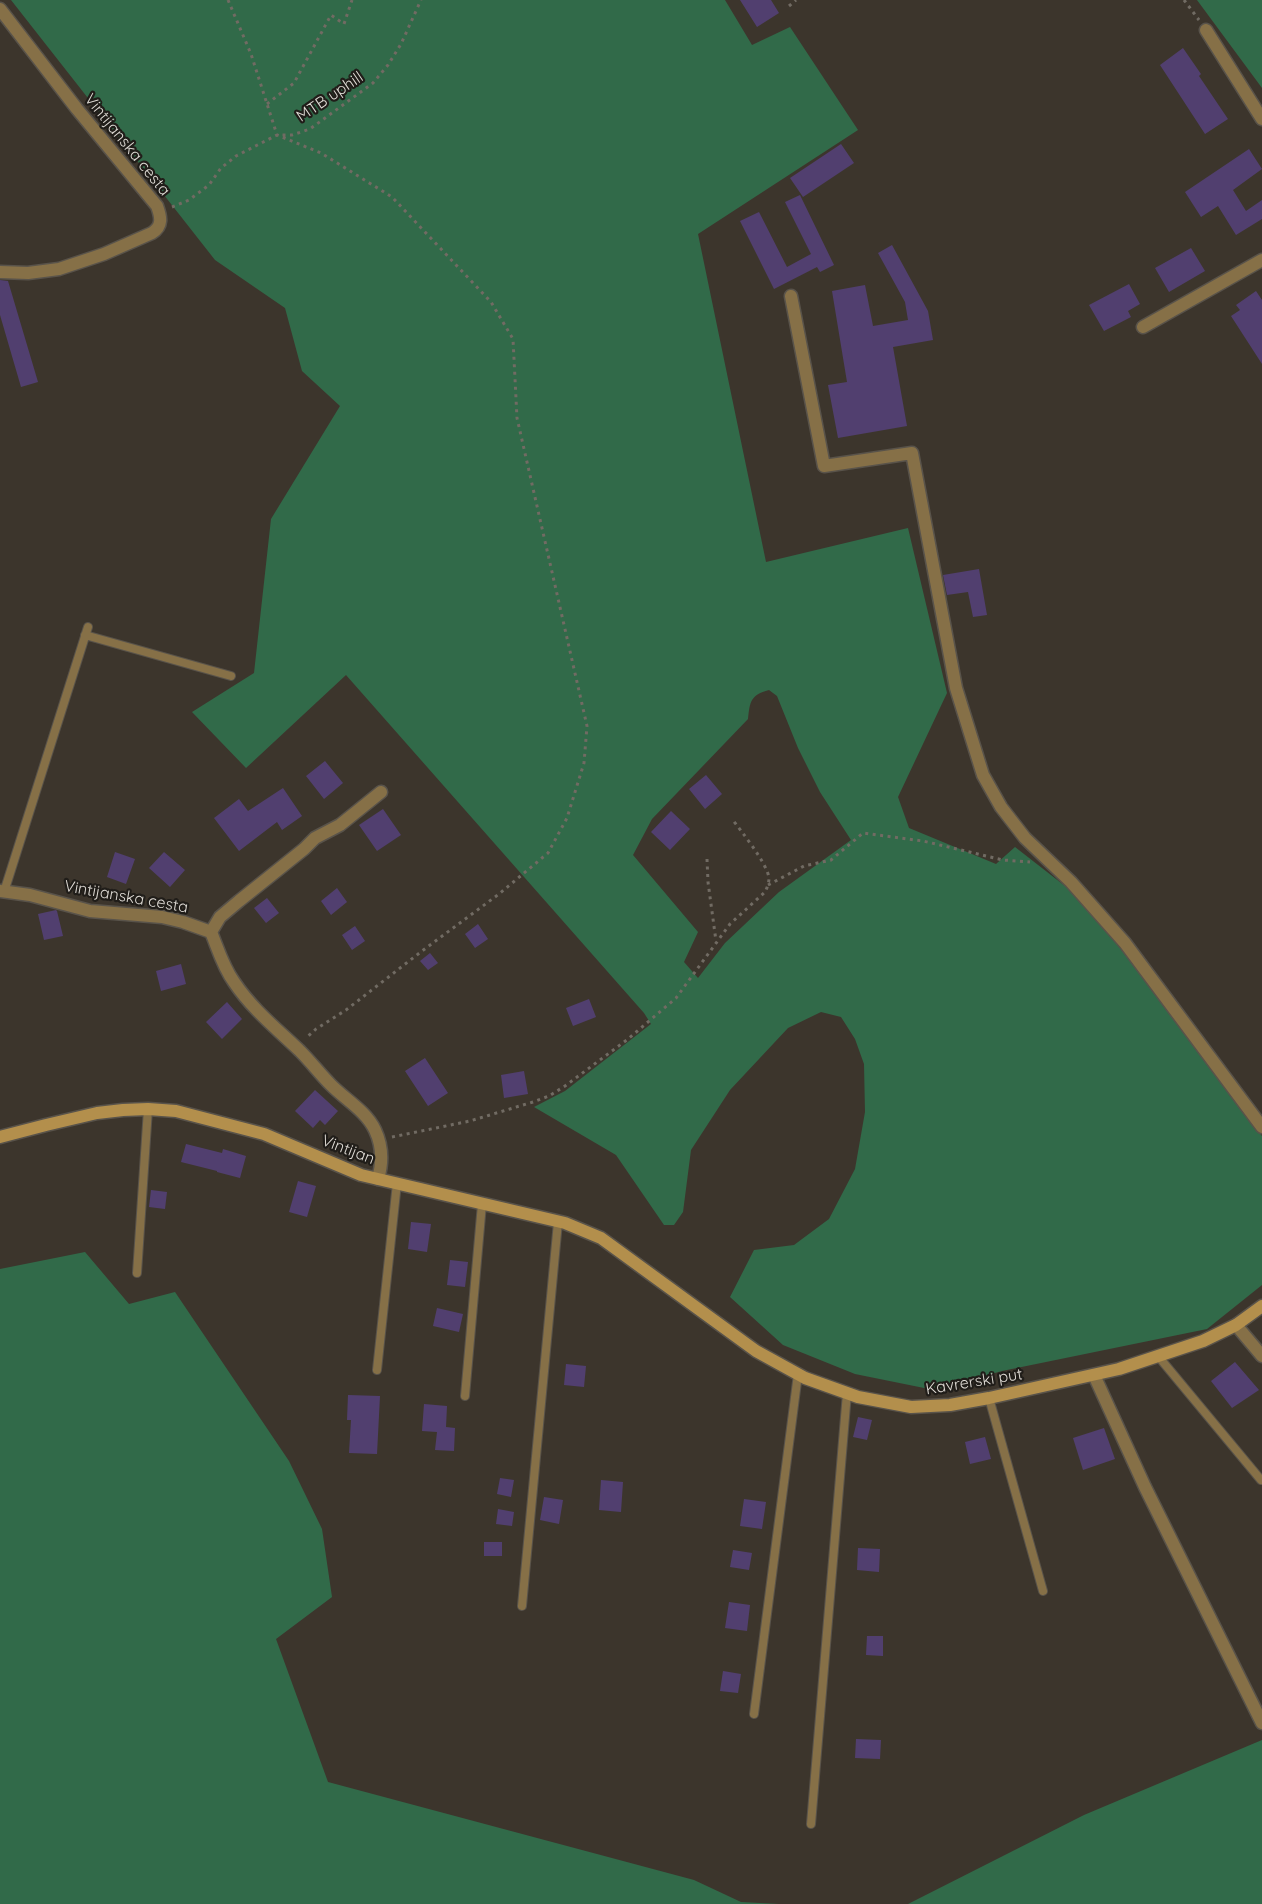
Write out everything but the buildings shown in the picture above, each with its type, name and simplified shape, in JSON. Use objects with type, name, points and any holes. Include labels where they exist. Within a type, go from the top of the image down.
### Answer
[{"type":"main road","name":"Vintijan","points":[[0,1137],[97,1113],[148,1109],[176,1111],[264,1134],[361,1175],[558,1222],[601,1238],[669,1288]]},
{"type":"main road","name":"Kavrerski put","points":[[669,1288],[756,1351],[798,1374],[858,1397],[910,1407],[950,1405],[1094,1375],[1203,1341],[1236,1325],[1262,1306]]},
{"type":"street","name":"Vintijanska cesta","points":[[0,9],[157,206],[161,221],[159,227],[152,233],[83,262],[43,272],[0,273]]},
{"type":"street","points":[[1206,30],[1262,119]]},
{"type":"street","points":[[1143,327],[1262,260]]},
{"type":"street","points":[[791,296],[824,466],[912,453],[956,688],[983,774],[1001,807],[1024,838],[1071,882],[1125,943],[1262,1127]]},
{"type":"street","points":[[378,1179],[382,1162],[379,1140],[369,1120],[271,1025],[233,981],[211,932],[220,917],[315,838],[340,825],[381,792]]},
{"type":"street","name":"Vintijanska cesta","points":[[2,891],[30,895],[90,911],[162,917],[211,932]]},
{"type":"street","points":[[1236,1325],[1262,1356]]},
{"type":"street","points":[[1094,1375],[1145,1487],[1262,1723]]},
{"type":"lane","points":[[2,891],[86,631],[231,676]]},
{"type":"lane","points":[[137,1273],[148,1109]]},
{"type":"lane","points":[[377,1370],[397,1184]]},
{"type":"lane","points":[[465,1396],[482,1204]]},
{"type":"lane","points":[[522,1606],[558,1222]]},
{"type":"lane","points":[[1158,1356],[1261,1480]]},
{"type":"lane","points":[[754,1714],[798,1374]]},
{"type":"lane","points":[[811,1824],[847,1393]]},
{"type":"lane","points":[[989,1398],[1042,1591]]},
{"type":"path","points":[[228,0],[251,54],[276,135],[321,153],[392,197],[491,302],[513,339],[517,418],[587,726],[585,763],[567,819],[548,853],[499,894],[346,1010],[316,1029],[297,1049]]},
{"type":"path","points":[[267,104],[294,83],[331,15],[344,24],[352,0]]},
{"type":"path","name":"MTB uphill","points":[[169,208],[189,200],[209,185],[221,168],[236,156],[276,135],[292,135],[310,129],[373,83],[401,44],[421,0]]},
{"type":"path","points":[[789,6],[796,0]]},
{"type":"path","points":[[1184,0],[1206,30]]},
{"type":"path","points":[[379,1140],[470,1121],[533,1102],[557,1091],[592,1067],[663,1010],[690,980],[730,924],[765,892],[768,885],[769,878],[766,871],[732,819]]},
{"type":"path","points":[[768,885],[804,866],[831,860],[863,833],[923,841],[1002,860],[1052,864]]},
{"type":"path","points":[[707,859],[716,941]]},
{"type":"green space","points":[[11,0],[725,0],[752,45],[790,27],[858,130],[698,234],[766,562],[908,528],[947,693],[898,797],[909,828],[996,864],[1015,847],[1083,900],[1262,1136],[1262,1285],[1207,1329],[1002,1371],[934,1390],[855,1374],[783,1345],[730,1297],[754,1250],[794,1245],[829,1219],[855,1169],[865,1112],[864,1064],[855,1039],[841,1017],[821,1012],[788,1028],[730,1090],[691,1150],[683,1212],[674,1225],[664,1225],[616,1155],[534,1107],[565,1091],[651,1024],[644,1013],[346,675],[246,768],[192,712],[254,673],[271,519],[340,406],[302,371],[285,308],[215,260]],"holes":[[[769,690],[777,696],[798,748],[820,792],[851,840],[779,892],[725,943],[698,978],[684,962],[698,932],[633,855],[652,819],[748,719],[752,700],[758,694]]]},
{"type":"green space","points":[[1197,0],[1262,0],[1262,88]]},
{"type":"green space","points":[[85,1252],[129,1304],[175,1292],[289,1461],[322,1529],[332,1597],[276,1639],[328,1782],[694,1880],[741,1902],[779,1904],[0,1904],[0,1269]]},
{"type":"green space","points":[[1262,1740],[1262,1904],[908,1904],[1084,1815]]}]
